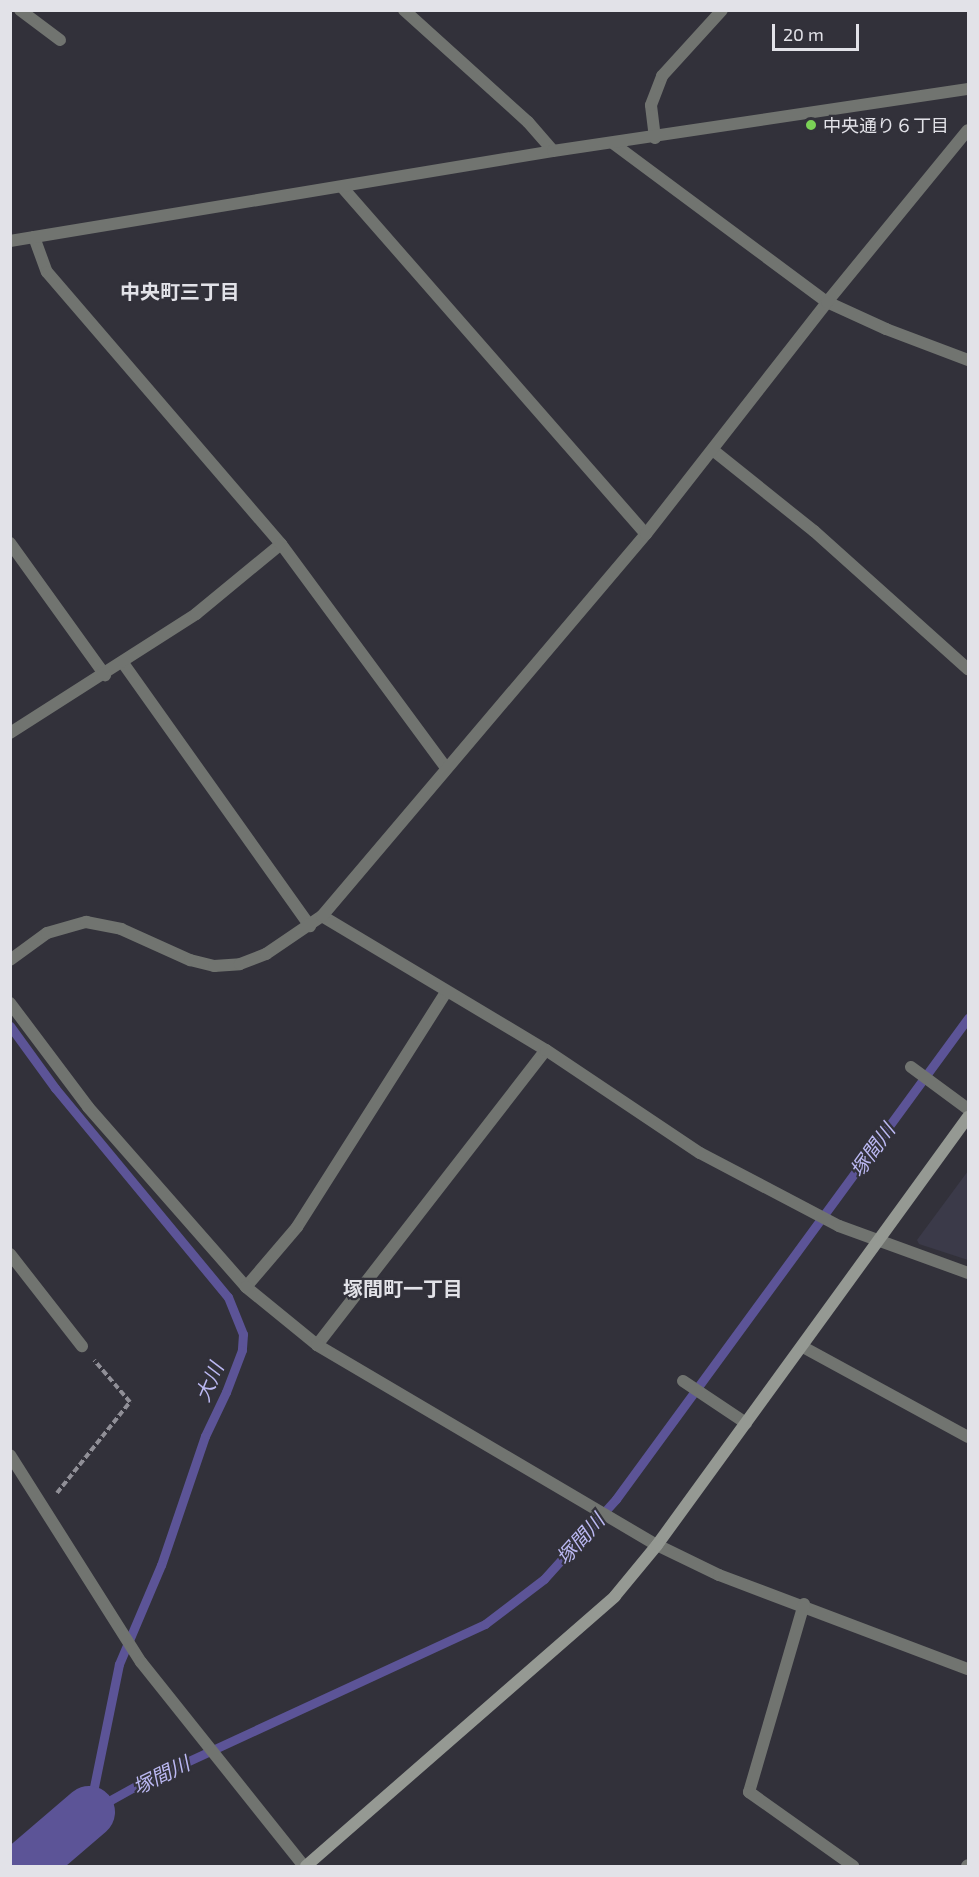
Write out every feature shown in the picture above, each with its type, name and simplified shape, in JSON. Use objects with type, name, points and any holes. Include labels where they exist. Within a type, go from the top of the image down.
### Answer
[{"type":"street","points":[[20,10],[60,40]]},
{"type":"street","points":[[404,10],[528,122],[553,152]]},
{"type":"street","points":[[655,138],[651,105],[662,76],[722,10]]},
{"type":"street","points":[[10,241],[553,152],[969,89]]},
{"type":"street","points":[[10,960],[47,933],[86,922],[121,929],[190,960],[214,966],[240,964],[266,954],[322,916],[646,534],[714,451],[827,302],[969,130]]},
{"type":"street","points":[[614,144],[827,302],[886,329],[969,360]]},
{"type":"street","points":[[342,187],[646,534]]},
{"type":"street","points":[[34,237],[46,272],[281,544],[446,768]]},
{"type":"street","points":[[714,451],[814,531],[969,669]]},
{"type":"street","points":[[10,543],[105,675]]},
{"type":"street","points":[[10,733],[105,675],[196,614],[281,544]]},
{"type":"street","points":[[123,663],[310,926]]},
{"type":"street","points":[[322,916],[546,1050],[700,1154],[839,1226],[969,1273]]},
{"type":"street","points":[[246,1287],[297,1227],[446,992]]},
{"type":"street","points":[[10,1003],[88,1107],[246,1287],[317,1345],[657,1545],[719,1575],[804,1604],[969,1669]]},
{"type":"street","points":[[317,1345],[546,1050]]},
{"type":"street","points":[[911,1067],[969,1109]]},
{"type":"street","points":[[10,1455],[141,1662],[198,1738],[305,1866],[615,1596],[657,1545],[881,1241],[969,1117]]},
{"type":"street","points":[[10,1254],[81,1346]]},
{"type":"street","points":[[803,1347],[969,1437]]},
{"type":"street","points":[[683,1381],[746,1423]]},
{"type":"street","points":[[804,1604],[749,1792],[853,1866]]},
{"type":"path","points":[[45,1509],[130,1402],[81,1346]]},
{"type":"shaded area","points":[[968,1171],[968,1260],[919,1244],[917,1240]]},
{"type":"waterway","name":"塚間川","points":[[89,1812],[141,1783],[485,1624],[544,1579],[616,1499],[968,1018]]},
{"type":"waterway","name":"大川","points":[[10,1026],[55,1088],[228,1297],[243,1334],[242,1350],[226,1392],[205,1436],[161,1565],[119,1664],[89,1812]]},
{"type":"waterway","name":"塚間川","points":[[26,1866],[89,1812]]},
{"type":"place","name":"中央通り６丁目","points":[[811,125]]},
{"type":"district","name":"中央町三丁目","points":[[180,291]]},
{"type":"district","name":"塚間町一丁目","points":[[403,1288]]}]
